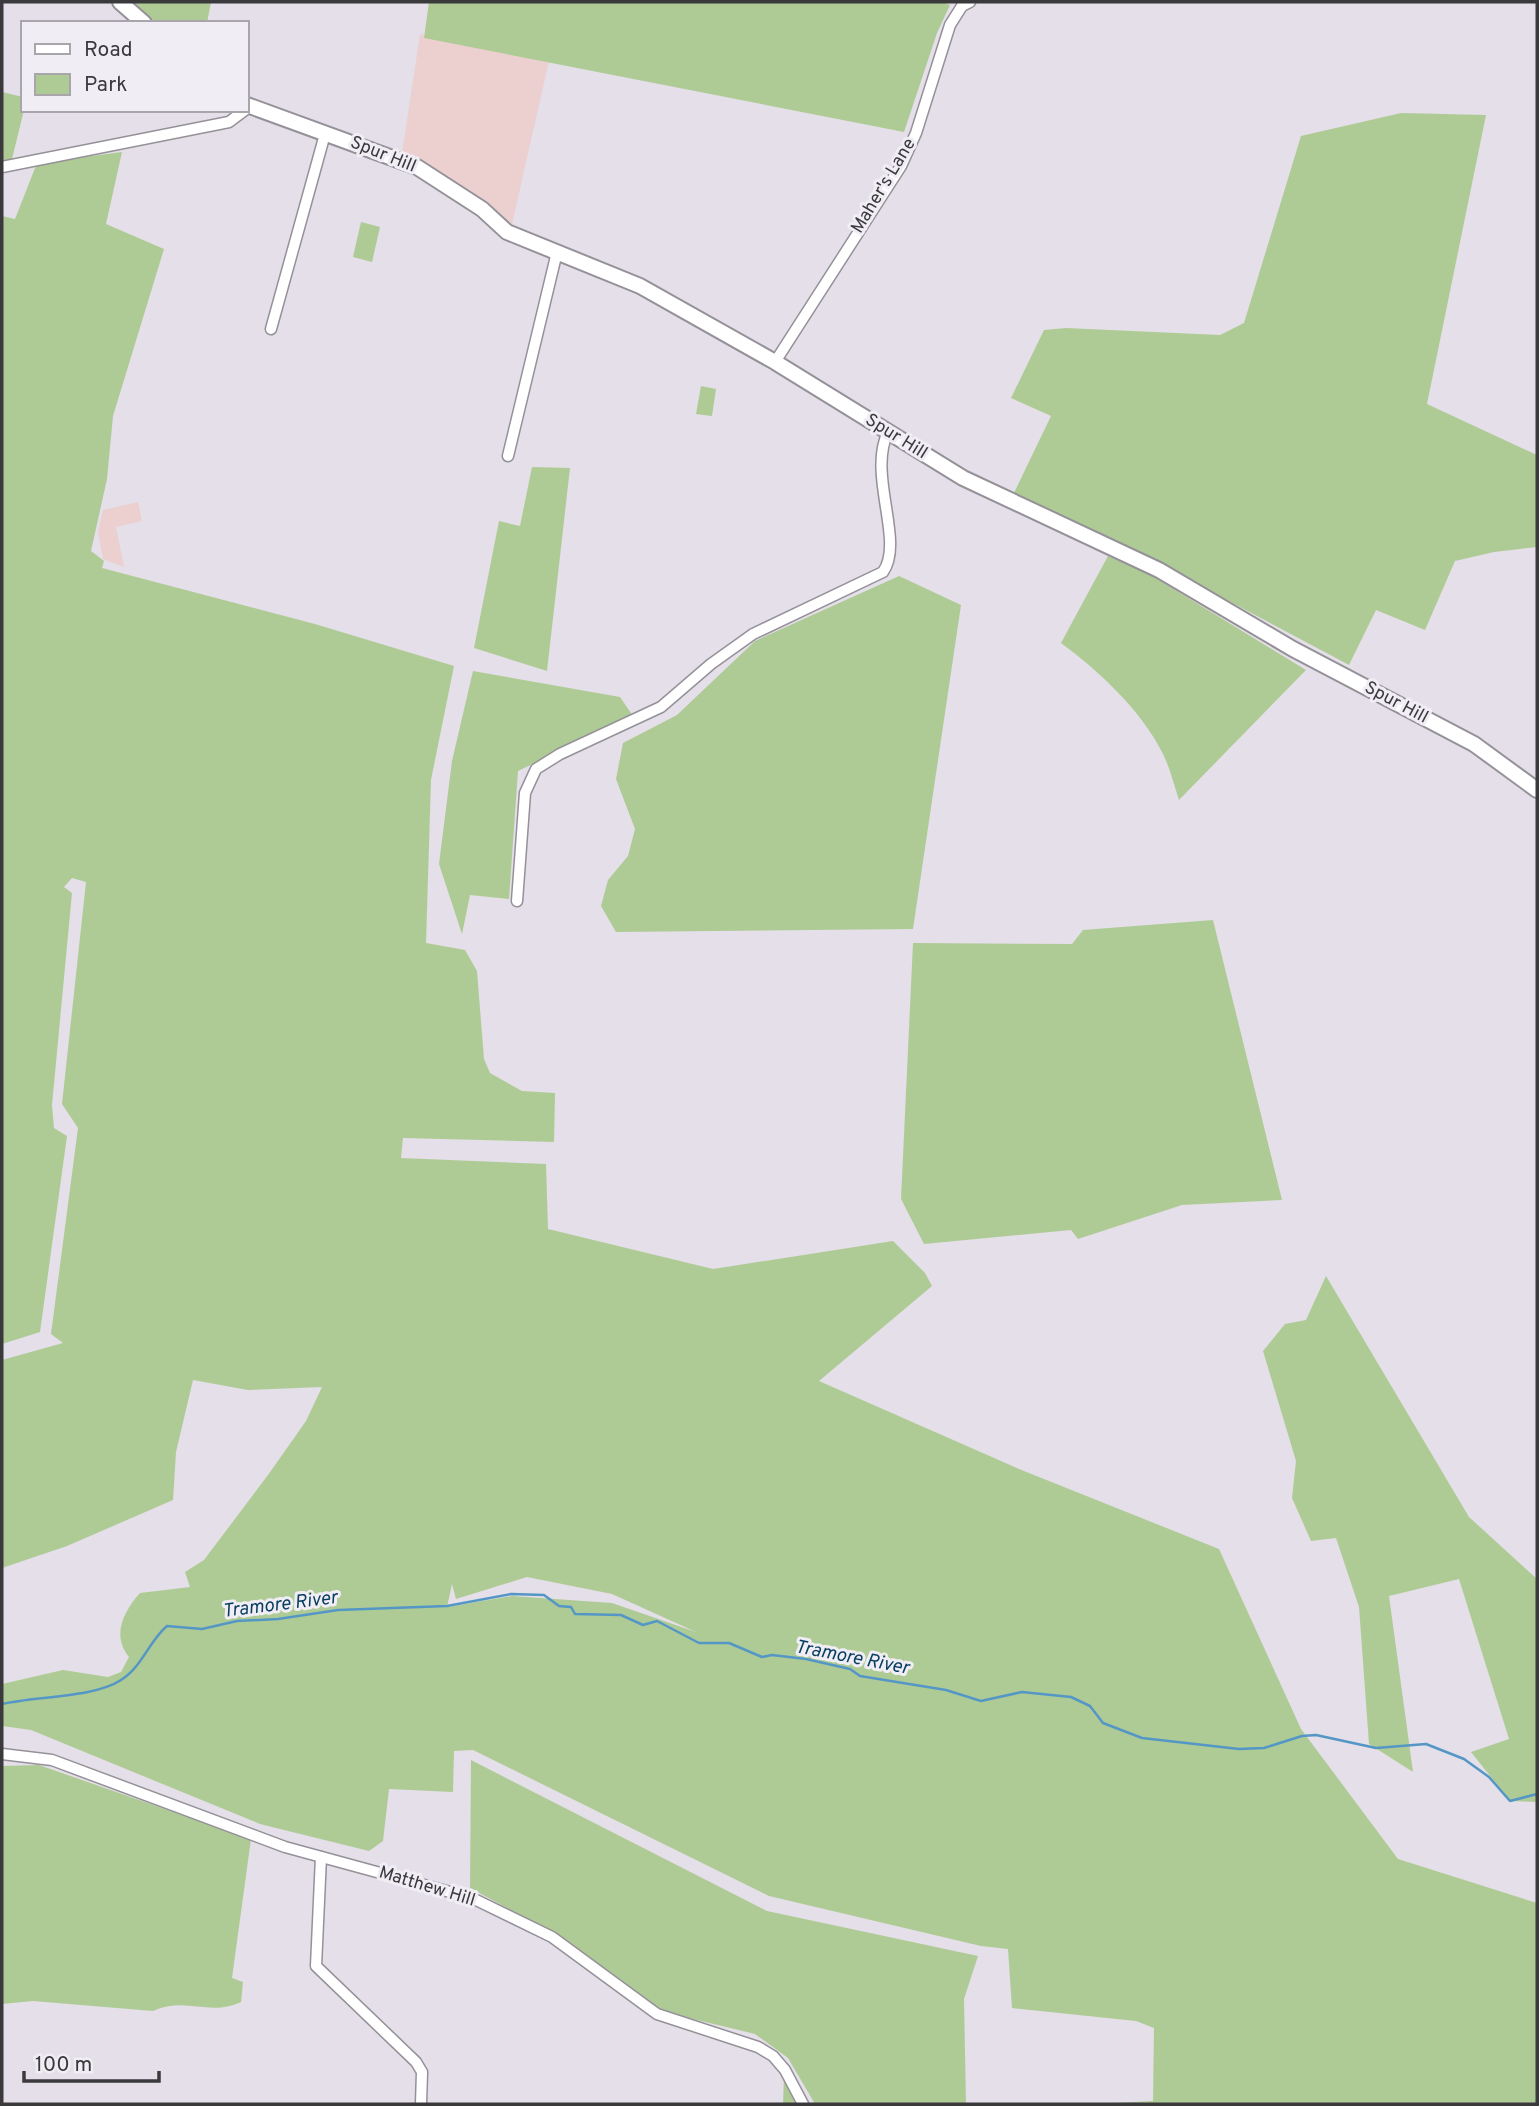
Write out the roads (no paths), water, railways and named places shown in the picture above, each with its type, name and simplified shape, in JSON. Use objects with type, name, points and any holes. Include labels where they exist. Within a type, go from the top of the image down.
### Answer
[{"type":"street","points":[[120,2],[142,21]]},
{"type":"street","name":"Maher's Lane","points":[[775,362],[901,166],[916,133],[950,25],[962,6],[970,2]]},
{"type":"street","name":"Spur Hill","points":[[248,108],[417,167],[482,209],[507,232],[640,286],[775,362],[963,478],[1159,570],[1293,649],[1474,744],[1537,790]]},
{"type":"street","points":[[2,167],[229,122],[242,112]]},
{"type":"street","points":[[271,329],[325,134]]},
{"type":"street","points":[[508,456],[557,252]]},
{"type":"street","points":[[517,901],[525,793],[536,769],[560,754],[661,708],[711,664],[753,634],[883,572],[891,555],[880,459],[888,432]]},
{"type":"street","name":"Matthew Hill","points":[[2,1754],[52,1760],[285,1847],[472,1898],[551,1937],[657,2014],[741,2040],[773,2056],[785,2070],[803,2104]]},
{"type":"street","points":[[321,1857],[316,1966],[416,2062],[422,2072],[421,2104]]},
{"type":"waterway","name":"Tramore River","points":[[2,1704],[109,1686],[135,1668],[167,1626],[202,1629],[237,1621],[278,1619],[338,1610],[447,1606],[511,1594],[544,1595],[559,1606],[571,1607],[575,1614],[621,1615],[643,1625],[657,1621],[699,1643],[729,1643],[762,1657],[772,1655],[806,1659],[850,1669],[860,1676],[946,1690],[981,1701],[1022,1692],[1071,1697],[1090,1706],[1103,1723],[1142,1738],[1239,1749],[1264,1748],[1302,1736],[1316,1735],[1376,1748],[1426,1744],[1464,1759],[1489,1777],[1510,1801],[1537,1794]]}]
